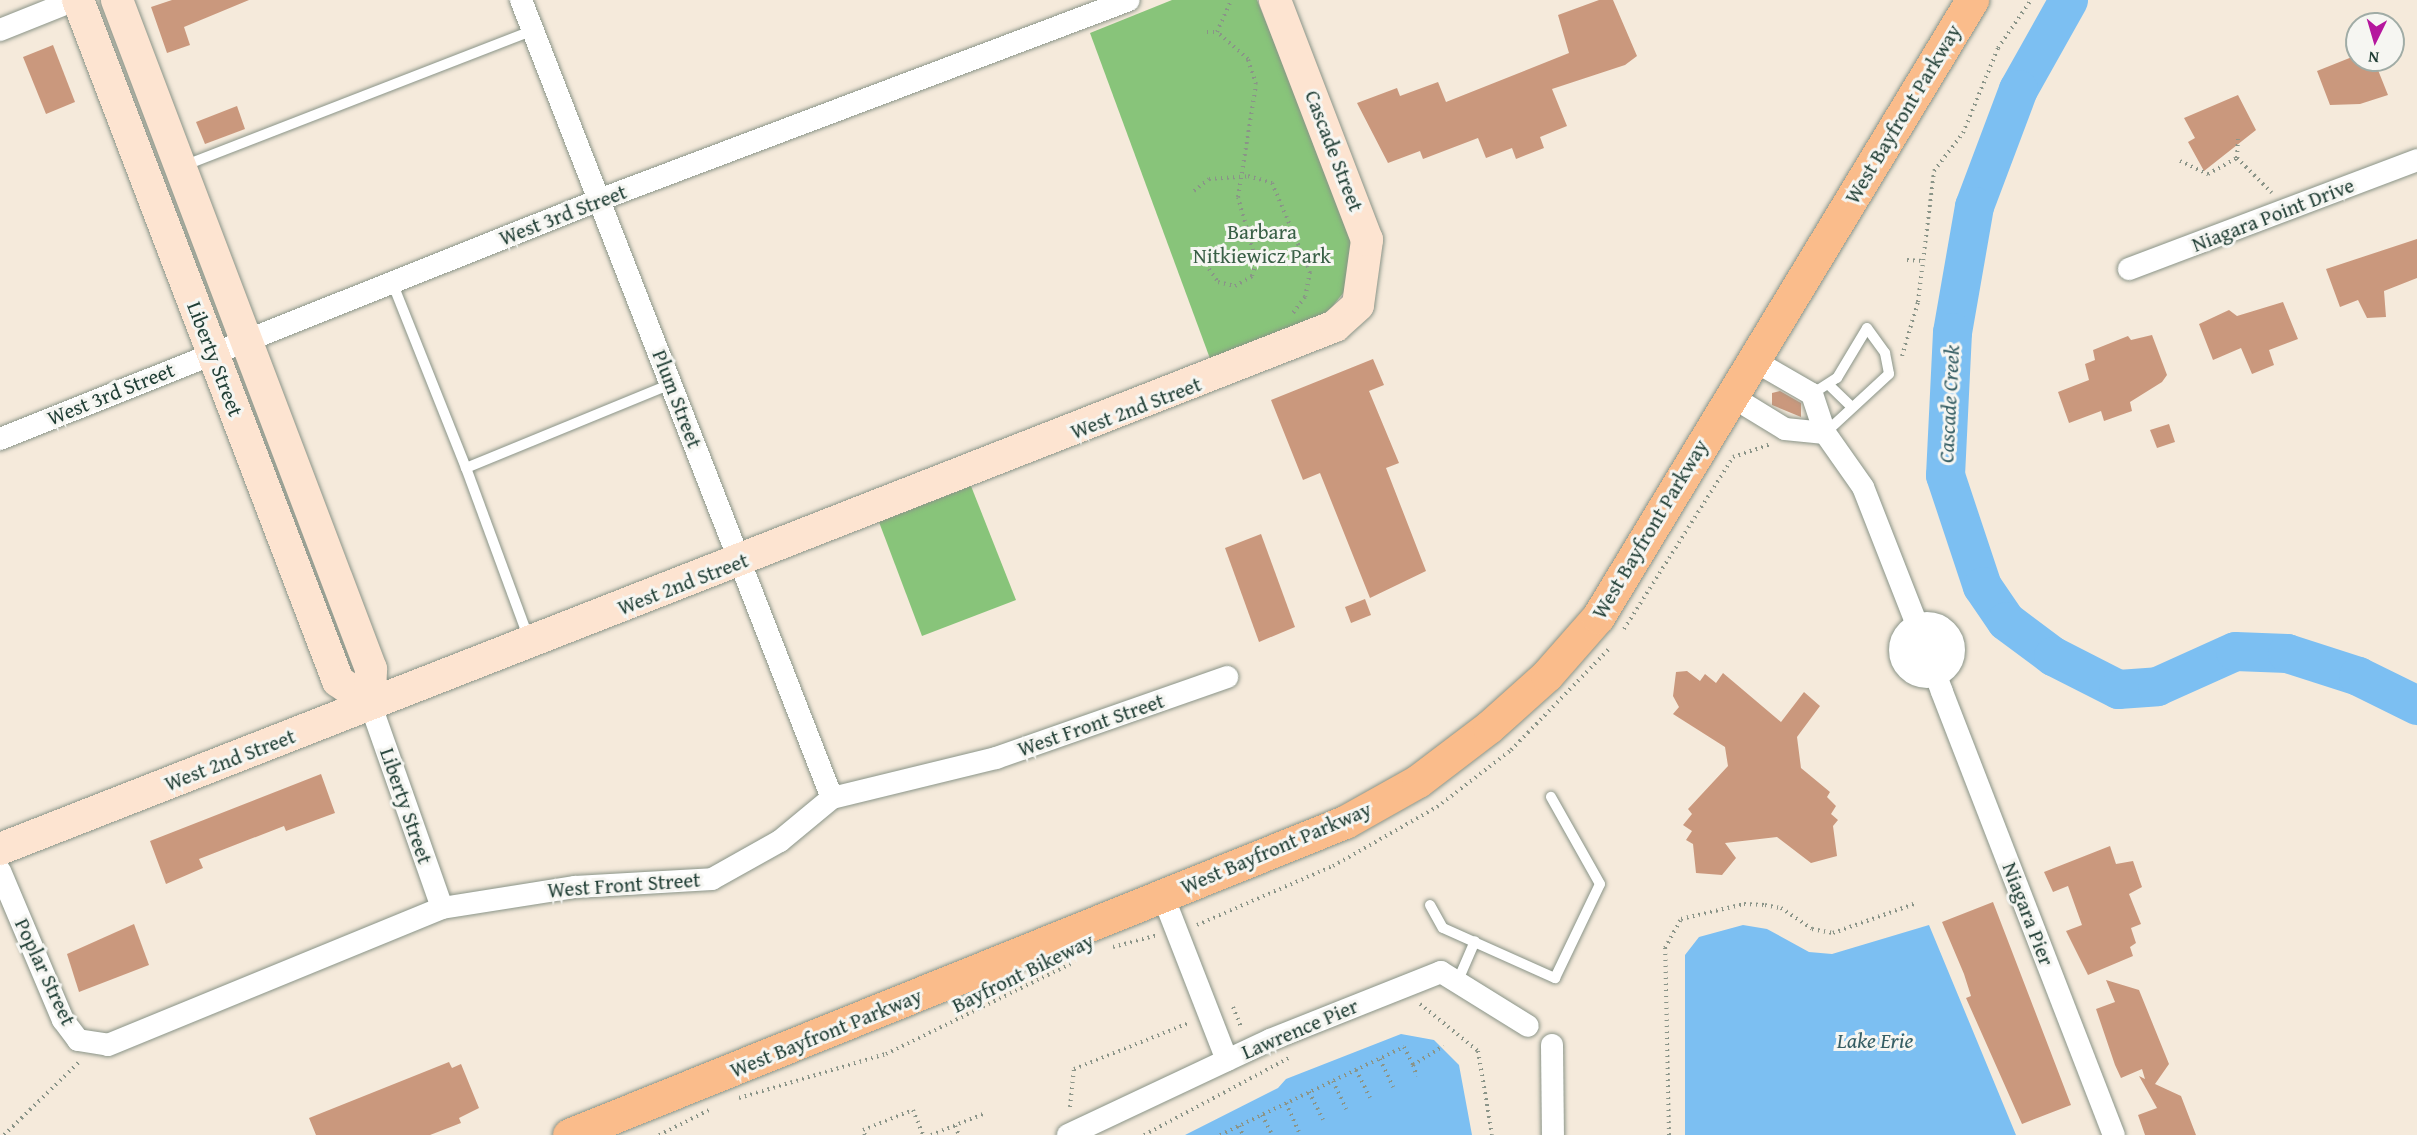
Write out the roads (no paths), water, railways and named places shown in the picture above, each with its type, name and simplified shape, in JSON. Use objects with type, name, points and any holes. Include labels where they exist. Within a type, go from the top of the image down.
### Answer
[{"type":"highway","name":"West Bayfront Parkway","points":[[569,1135],[1163,896],[1382,802],[1457,753],[1527,695],[1598,617],[1972,0]]},
{"type":"street","points":[[0,30],[76,0]]},
{"type":"street","name":"Liberty Street","points":[[76,0],[338,681],[370,703]]},
{"type":"street","name":"Liberty Street","points":[[117,0],[244,340],[371,669],[370,703],[442,908]]},
{"type":"street","name":"Plum Street","points":[[521,0],[832,798]]},
{"type":"street","name":"West 3rd Street","points":[[0,439],[213,352],[599,200],[1129,0]]},
{"type":"street","name":"Cascade Street","points":[[1275,0],[1363,226],[1367,267],[1358,305]]},
{"type":"street","name":"Niagara Point Drive","points":[[2129,269],[2417,160]]},
{"type":"street","name":"West 2nd Street","points":[[0,849],[1326,332],[1358,305]]},
{"type":"street","points":[[1753,360],[1821,390],[1825,433],[1863,487],[1916,622],[1938,625],[1954,646],[1950,665],[1939,684]]},
{"type":"street","points":[[1731,396],[1785,429],[1825,433]]},
{"type":"street","name":"Niagara Pier","points":[[1916,622],[1911,638],[1923,668],[1939,684],[2114,1135]]},
{"type":"street","name":"West Front Street","points":[[85,1043],[150,1030],[442,908],[575,887],[712,879],[773,846],[832,798],[996,759],[1227,677]]},
{"type":"street","name":"Poplar Street","points":[[0,871],[63,1020],[85,1043]]},
{"type":"street","points":[[1163,896],[1227,1060]]},
{"type":"street","name":"Lawrence Pier","points":[[1068,1135],[1227,1060],[1441,972],[1459,978],[1528,1026]]},
{"type":"street","points":[[1552,1045],[1553,1135]]},
{"type":"lane","points":[[179,167],[533,30]]},
{"type":"lane","points":[[392,282],[466,468],[530,642]]},
{"type":"lane","points":[[1825,433],[1851,406],[1889,374],[1885,353],[1867,328],[1821,390],[1851,406]]},
{"type":"lane","points":[[466,468],[671,383]]},
{"type":"lane","points":[[1430,905],[1443,928],[1555,978],[1600,884],[1551,797]]},
{"type":"lane","points":[[1459,978],[1475,941]]},
{"type":"water","name":"Lake Erie","points":[[1743,925],[1767,929],[1809,952],[1832,954],[1929,925],[2016,1135],[1685,1135],[1685,955],[1699,937]]},
{"type":"water","points":[[1401,1034],[1434,1040],[1459,1065],[1472,1135],[1185,1135],[1278,1088],[1286,1079]]},
{"type":"waterway","name":"Cascade Creek","points":[[2068,0],[2018,89],[1974,206],[1952,332],[1945,475],[1982,586],[2006,621],[2053,656],[2118,689],[2157,686],[2235,651],[2287,653],[2358,676],[2417,705]]},
{"type":"park label","name":"Barbara Nitkiewicz Park","points":[[1262,244]]}]
